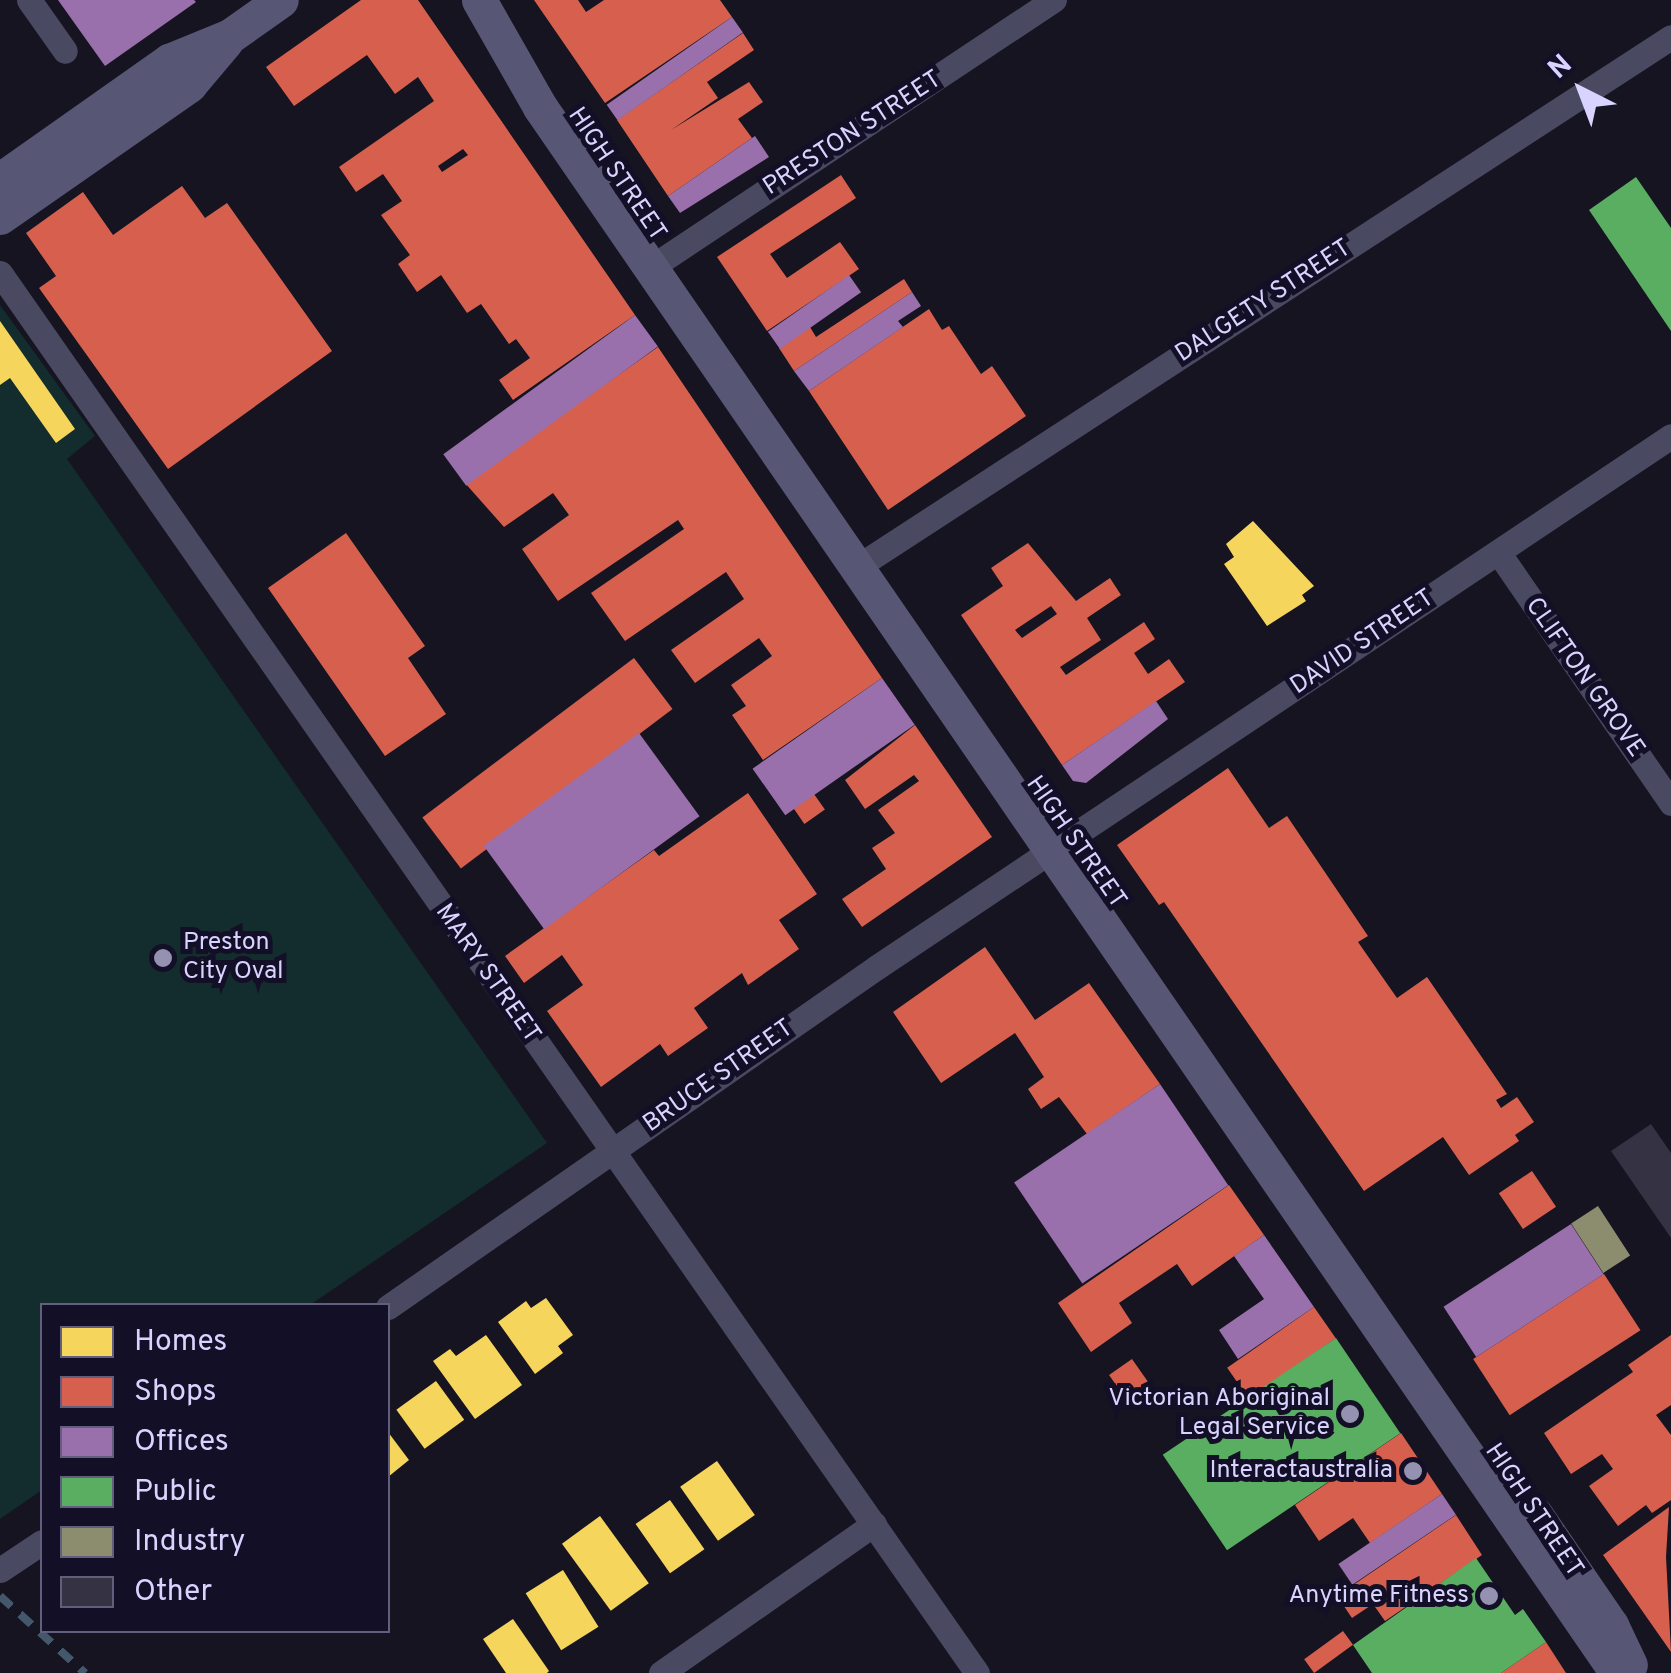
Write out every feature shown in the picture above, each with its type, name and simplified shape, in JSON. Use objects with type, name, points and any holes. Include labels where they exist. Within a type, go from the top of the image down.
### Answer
[{"type":"main road","points":[[0,180],[169,62],[230,36],[282,0]]},
{"type":"main road","name":"HIGH STREET","points":[[488,13],[540,106],[660,261],[1063,844],[1611,1624],[1634,1673]]},
{"type":"main road","points":[[0,217],[189,85],[230,36]]},
{"type":"main road","name":"HIGH STREET","points":[[1063,844],[1617,1673]]},
{"type":"street","points":[[28,0],[64,51]]},
{"type":"street","name":"PRESTON STREET","points":[[660,261],[1054,0]]},
{"type":"street","name":"DALGETY STREET","points":[[867,561],[1671,37]]},
{"type":"street","name":"MARY STREET","points":[[0,274],[976,1673]]},
{"type":"street","name":"DAVID STREET","points":[[1063,844],[1671,436]]},
{"type":"street","name":"CLIFTON GROVE","points":[[1498,552],[1671,803]]},
{"type":"street","name":"BRUCE STREET","points":[[390,1306],[1063,844]]},
{"type":"street","points":[[661,1673],[874,1524]]},
{"type":"street","points":[[0,1570],[40,1543]]},
{"type":"green space","name":"Preston City Oval","points":[[0,305],[95,436],[67,459],[547,1143],[313,1303],[40,1303],[40,1491],[0,1519]]},
{"type":"building: Homes","points":[[0,321],[75,429],[56,443],[10,378],[0,385]]},
{"type":"building: Homes","points":[[1253,521],[1314,586],[1302,595],[1306,601],[1267,626],[1224,564],[1234,557],[1226,544]]},
{"type":"building: Homes","points":[[546,1298],[573,1335],[558,1346],[563,1353],[535,1374],[498,1322],[526,1301],[531,1308]]},
{"type":"building: Homes","points":[[486,1335],[522,1385],[475,1419],[433,1361],[450,1349],[456,1356]]},
{"type":"building: Homes","points":[[436,1381],[464,1420],[425,1449],[396,1410]]},
{"type":"building: Homes","points":[[390,1435],[409,1460],[390,1475]]},
{"type":"building: Homes","points":[[717,1461],[755,1515],[718,1541],[680,1487]]},
{"type":"building: Homes","points":[[670,1500],[704,1549],[670,1573],[636,1524]]},
{"type":"building: Homes","points":[[600,1516],[649,1583],[611,1611],[562,1544]]},
{"type":"building: Homes","points":[[563,1570],[599,1627],[561,1650],[526,1593]]},
{"type":"building: Homes","points":[[513,1619],[547,1673],[506,1673],[483,1639]]},
{"type":"building: Shops","points":[[361,0],[418,0],[635,315],[513,400],[499,380],[530,358],[516,339],[509,344],[481,304],[467,313],[441,275],[417,292],[398,264],[410,255],[381,215],[402,201],[383,174],[356,192],[339,167],[434,101],[418,77],[395,94],[367,55],[294,106],[266,67]],"holes":[[[463,149],[468,155],[442,172],[438,166]]]},
{"type":"building: Shops","points":[[534,0],[578,0],[586,12],[604,0],[720,0],[732,17],[605,103]]},
{"type":"building: Shops","points":[[743,33],[754,50],[707,82],[718,98],[671,130],[749,82],[763,102],[738,119],[752,138],[668,196],[617,120]]},
{"type":"building: Shops","points":[[841,175],[856,198],[770,254],[787,278],[840,242],[859,269],[767,331],[717,257]]},
{"type":"building: Shops","points":[[182,186],[205,218],[227,203],[332,351],[168,469],[39,288],[56,276],[26,233],[83,192],[113,235]]},
{"type":"building: Shops","points":[[904,279],[912,292],[794,371],[779,348],[810,327],[816,337]]},
{"type":"building: Shops","points":[[929,309],[942,330],[949,326],[981,374],[992,366],[1026,416],[888,510],[809,391]]},
{"type":"building: Shops","points":[[658,347],[882,678],[763,760],[732,715],[746,706],[731,685],[772,656],[759,638],[695,683],[671,650],[744,599],[726,572],[625,641],[591,593],[684,529],[678,520],[558,601],[522,549],[569,515],[553,493],[504,527],[465,483]]},
{"type":"building: Shops","points":[[346,533],[425,646],[408,658],[446,714],[385,756],[268,588]]},
{"type":"building: Shops","points":[[1028,543],[1076,601],[1110,578],[1121,595],[1087,618],[1101,640],[1060,667],[1066,675],[1144,622],[1155,639],[1134,653],[1148,674],[1169,659],[1185,682],[1062,765],[961,615],[1003,586],[991,568]],"holes":[[[1051,606],[1057,614],[1022,638],[1015,630]]]},
{"type":"building: Shops","points":[[634,658],[673,709],[461,869],[422,817]]},
{"type":"building: Shops","points":[[915,725],[992,837],[862,927],[842,899],[886,869],[872,848],[895,833],[878,810],[919,781],[914,775],[865,809],[845,780]]},
{"type":"building: Shops","points":[[1228,768],[1269,828],[1287,816],[1368,936],[1358,942],[1397,998],[1427,977],[1507,1094],[1496,1100],[1501,1108],[1517,1097],[1534,1122],[1515,1135],[1519,1141],[1469,1175],[1443,1137],[1364,1191],[1164,902],[1159,905],[1117,845]]},
{"type":"building: Shops","points":[[748,793],[817,894],[779,920],[799,949],[748,985],[742,973],[694,1008],[708,1028],[668,1056],[660,1044],[601,1087],[547,1011],[583,985],[562,955],[524,983],[505,956],[654,850],[659,856]]},
{"type":"building: Shops","points":[[814,794],[825,810],[804,824],[794,808]]},
{"type":"building: Shops","points":[[985,947],[1035,1020],[1089,983],[1160,1084],[1087,1134],[1059,1097],[1041,1109],[1028,1089],[1044,1077],[1015,1033],[941,1083],[893,1012]]},
{"type":"building: Shops","points":[[1532,1171],[1556,1207],[1523,1229],[1499,1193]]},
{"type":"building: Shops","points":[[1229,1185],[1264,1235],[1192,1286],[1177,1264],[1119,1303],[1132,1323],[1091,1352],[1058,1303]]},
{"type":"building: Shops","points":[[1604,1274],[1640,1330],[1510,1415],[1473,1359]]},
{"type":"building: Shops","points":[[1314,1307],[1336,1338],[1249,1399],[1227,1368]]},
{"type":"building: Shops","points":[[1671,1335],[1671,1405],[1656,1415],[1671,1435],[1671,1500],[1652,1513],[1646,1505],[1618,1526],[1589,1486],[1613,1469],[1602,1454],[1571,1474],[1544,1433],[1633,1372],[1628,1365]]},
{"type":"building: Shops","points":[[1132,1359],[1149,1383],[1126,1399],[1109,1375]]},
{"type":"building: Shops","points":[[1401,1433],[1442,1494],[1370,1543],[1353,1518],[1319,1541],[1295,1505]]},
{"type":"building: Shops","points":[[1669,1507],[1666,1557],[1671,1652],[1603,1555]]},
{"type":"building: Shops","points":[[1456,1515],[1482,1555],[1385,1621],[1373,1604],[1352,1618],[1337,1596]]},
{"type":"building: Shops","points":[[1343,1631],[1353,1645],[1314,1673],[1304,1659]]},
{"type":"building: Shops","points":[[1546,1642],[1566,1673],[1501,1673]]},
{"type":"building: Offices","points":[[58,0],[194,0],[196,2],[105,66]]},
{"type":"building: Offices","points":[[732,17],[743,33],[618,120],[607,105]]},
{"type":"building: Offices","points":[[755,136],[769,157],[680,213],[668,196]]},
{"type":"building: Offices","points":[[849,275],[861,292],[780,349],[768,332]]},
{"type":"building: Offices","points":[[912,292],[921,306],[898,321],[903,327],[809,391],[794,371]]},
{"type":"building: Offices","points":[[635,315],[658,347],[466,486],[443,454]]},
{"type":"building: Offices","points":[[882,678],[915,725],[785,815],[753,769]]},
{"type":"building: Offices","points":[[1156,701],[1168,719],[1086,783],[1073,781],[1062,765]]},
{"type":"building: Offices","points":[[639,733],[700,816],[544,929],[484,846]]},
{"type":"building: Offices","points":[[1160,1084],[1228,1185],[1082,1284],[1014,1182]]},
{"type":"building: Offices","points":[[1571,1224],[1604,1274],[1476,1357],[1444,1307]]},
{"type":"building: Offices","points":[[1264,1235],[1314,1307],[1238,1359],[1219,1330],[1264,1299],[1234,1256]]},
{"type":"building: Offices","points":[[1442,1494],[1456,1515],[1352,1585],[1338,1564]]},
{"type":"building: Public","points":[[1636,177],[1671,228],[1671,331],[1589,210]]},
{"type":"building: Public","points":[[1336,1338],[1400,1433],[1227,1550],[1163,1455]]},
{"type":"building: Public","points":[[1476,1558],[1515,1615],[1523,1609],[1546,1642],[1501,1673],[1372,1673],[1353,1645]]},
{"type":"building: Industry","points":[[1598,1206],[1630,1255],[1603,1273],[1571,1223]]},
{"type":"building: Other","points":[[1651,1124],[1671,1153],[1671,1238],[1611,1151]]},
{"type":"railway","points":[[0,1596],[40,1632]]},
{"type":"railway","points":[[41,1633],[85,1673]]},
{"type":"place","name":"Preston City Oval","points":[[163,958]]},
{"type":"place","name":"Victorian Aboriginal Legal Service","points":[[1350,1414]]},
{"type":"place","name":"Interactaustralia","points":[[1413,1471]]},
{"type":"place","name":"Anytime Fitness","points":[[1489,1596]]}]
